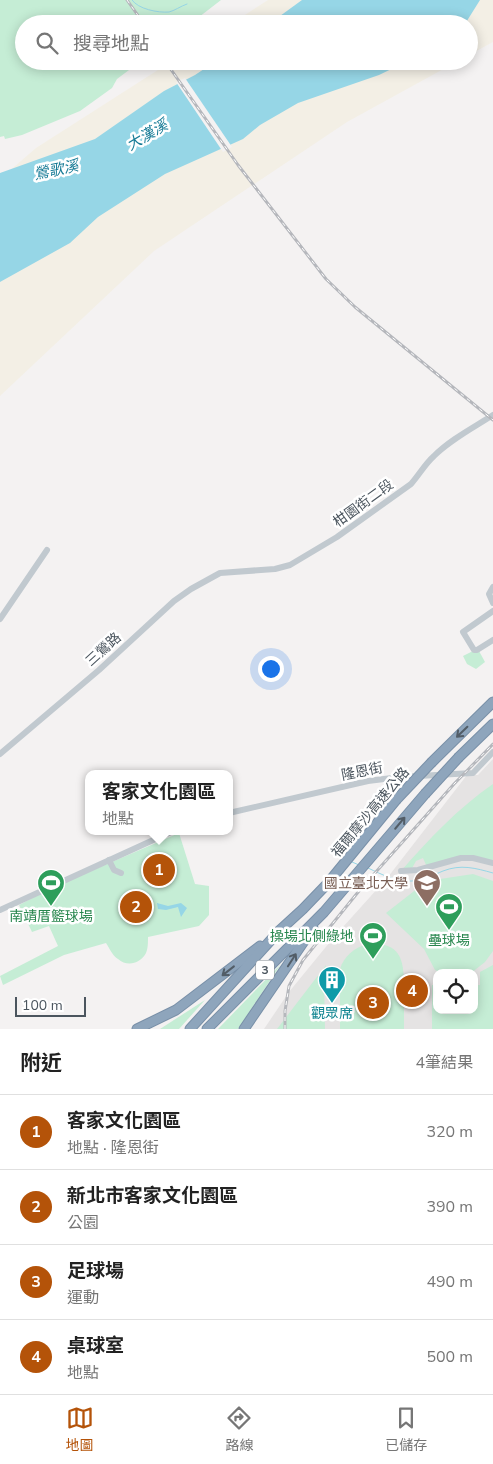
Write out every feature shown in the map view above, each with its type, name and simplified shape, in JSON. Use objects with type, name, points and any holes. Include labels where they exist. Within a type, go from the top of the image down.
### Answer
[{"type":"highway","name":"福爾摩沙高速公路","points":[[190,1029],[280,930],[328,882],[396,800],[493,702]]},
{"type":"highway","name":"3","points":[[207,1029],[324,912],[425,794],[493,724]]},
{"type":"highway","points":[[244,1029],[324,912]]},
{"type":"highway","points":[[137,1029],[176,1010],[280,930]]},
{"type":"street","name":"柑園街二段","points":[[228,572],[276,570],[301,559],[337,537],[411,484],[433,457],[464,432],[493,415]]},
{"type":"street","points":[[0,619],[47,550]]},
{"type":"street","name":"三鶯路","points":[[0,754],[99,670],[174,602],[212,576],[228,572]]},
{"type":"street","points":[[493,587],[489,594],[493,602]]},
{"type":"street","points":[[493,611],[463,632],[474,650],[493,640]]},
{"type":"street","name":"隆恩街","points":[[233,812],[368,781],[400,776],[473,773],[493,752]]},
{"type":"street","points":[[0,910],[165,835]]},
{"type":"street","points":[[401,871],[418,870],[461,858],[473,858],[493,863]]},
{"type":"street","points":[[110,860],[114,870],[120,873]]},
{"type":"shaded area","name":"國立臺北大學","points":[[493,759],[493,1029],[264,1029],[289,992],[334,937],[388,877],[467,775],[478,775]]},
{"type":"green space","points":[[0,0],[221,0],[202,15],[15,15],[15,70],[129,70],[117,79],[112,88],[80,111],[22,135],[5,139],[4,136],[0,137]]},
{"type":"green space","points":[[473,651],[479,651],[485,662],[476,669],[467,664],[463,656]]},
{"type":"green space","points":[[493,784],[493,863],[473,858],[427,867],[423,858],[416,861],[411,870],[401,871],[444,825]]},
{"type":"green space","points":[[174,835],[180,835],[195,884],[209,886],[209,915],[199,926],[148,937],[146,953],[137,962],[129,964],[118,959],[106,943],[64,955],[3,985],[0,976],[58,946],[49,926],[32,932],[19,905],[54,887]]},
{"type":"green space","name":"壘球場","points":[[473,874],[493,881],[493,951],[485,962],[476,969],[434,969],[424,949],[386,913],[418,888],[440,879]]},
{"type":"green space","points":[[367,944],[388,946],[399,955],[402,962],[404,979],[404,1029],[340,1029],[340,969],[350,953]]},
{"type":"green space","points":[[281,964],[238,1029],[218,1029]]},
{"type":"green space","points":[[326,965],[324,978],[325,1029],[277,1029]]},
{"type":"green space","points":[[493,965],[493,1029],[432,1029],[432,985],[433,1014],[478,1014],[480,972]]},
{"type":"green space","points":[[205,1000],[179,1029],[160,1029]]},
{"type":"sand","points":[[268,0],[493,0],[493,42],[478,50],[478,15],[245,15]]},
{"type":"sand","points":[[158,70],[442,70],[347,122],[154,251],[0,396],[0,179],[36,148]]},
{"type":"water","points":[[302,0],[480,0],[471,15],[281,15]]},
{"type":"water","points":[[202,70],[389,70],[298,103],[260,125],[243,139],[165,174],[98,217],[70,243],[0,282],[0,173],[95,139],[164,91]]},
{"type":"water","points":[[157,903],[168,906],[181,903],[187,908],[181,917],[178,907],[166,910],[158,909]]},
{"type":"pier","points":[[185,78],[232,147],[223,152],[176,82]]},
{"type":"waterway","points":[[132,0],[143,8],[159,12],[169,12],[187,4]]},
{"type":"waterway","points":[[352,862],[359,865]]},
{"type":"waterway","points":[[368,868],[390,878],[407,881],[421,880],[443,871],[462,867],[493,873]]},
{"type":"railway","points":[[127,0],[138,15]]},
{"type":"railway","points":[[171,70],[238,165],[326,279],[355,307],[493,420]]},
{"type":"railway","points":[[285,1029],[285,1011],[289,986],[303,960],[359,891],[454,784],[493,744]]},
{"type":"place","name":"客家文化園區","points":[[159,870]]},
{"type":"place","name":"南靖厝籃球場","points":[[51,907]]},
{"type":"place","name":"新北市客家文化園區","points":[[136,907]]},
{"type":"place","name":"國立臺北大學","points":[[427,907]]},
{"type":"place","name":"壘球場","points":[[449,931]]},
{"type":"place","name":"操場北側綠地","points":[[373,960]]},
{"type":"place","name":"桌球室","points":[[412,991]]},
{"type":"place","name":"足球場","points":[[373,1003]]},
{"type":"place","name":"觀眾席","points":[[332,1004]]},
{"type":"water label","name":"大漢溪","points":[[147,135]]},
{"type":"water label","name":"鶯歌溪","points":[[56,170]]}]
